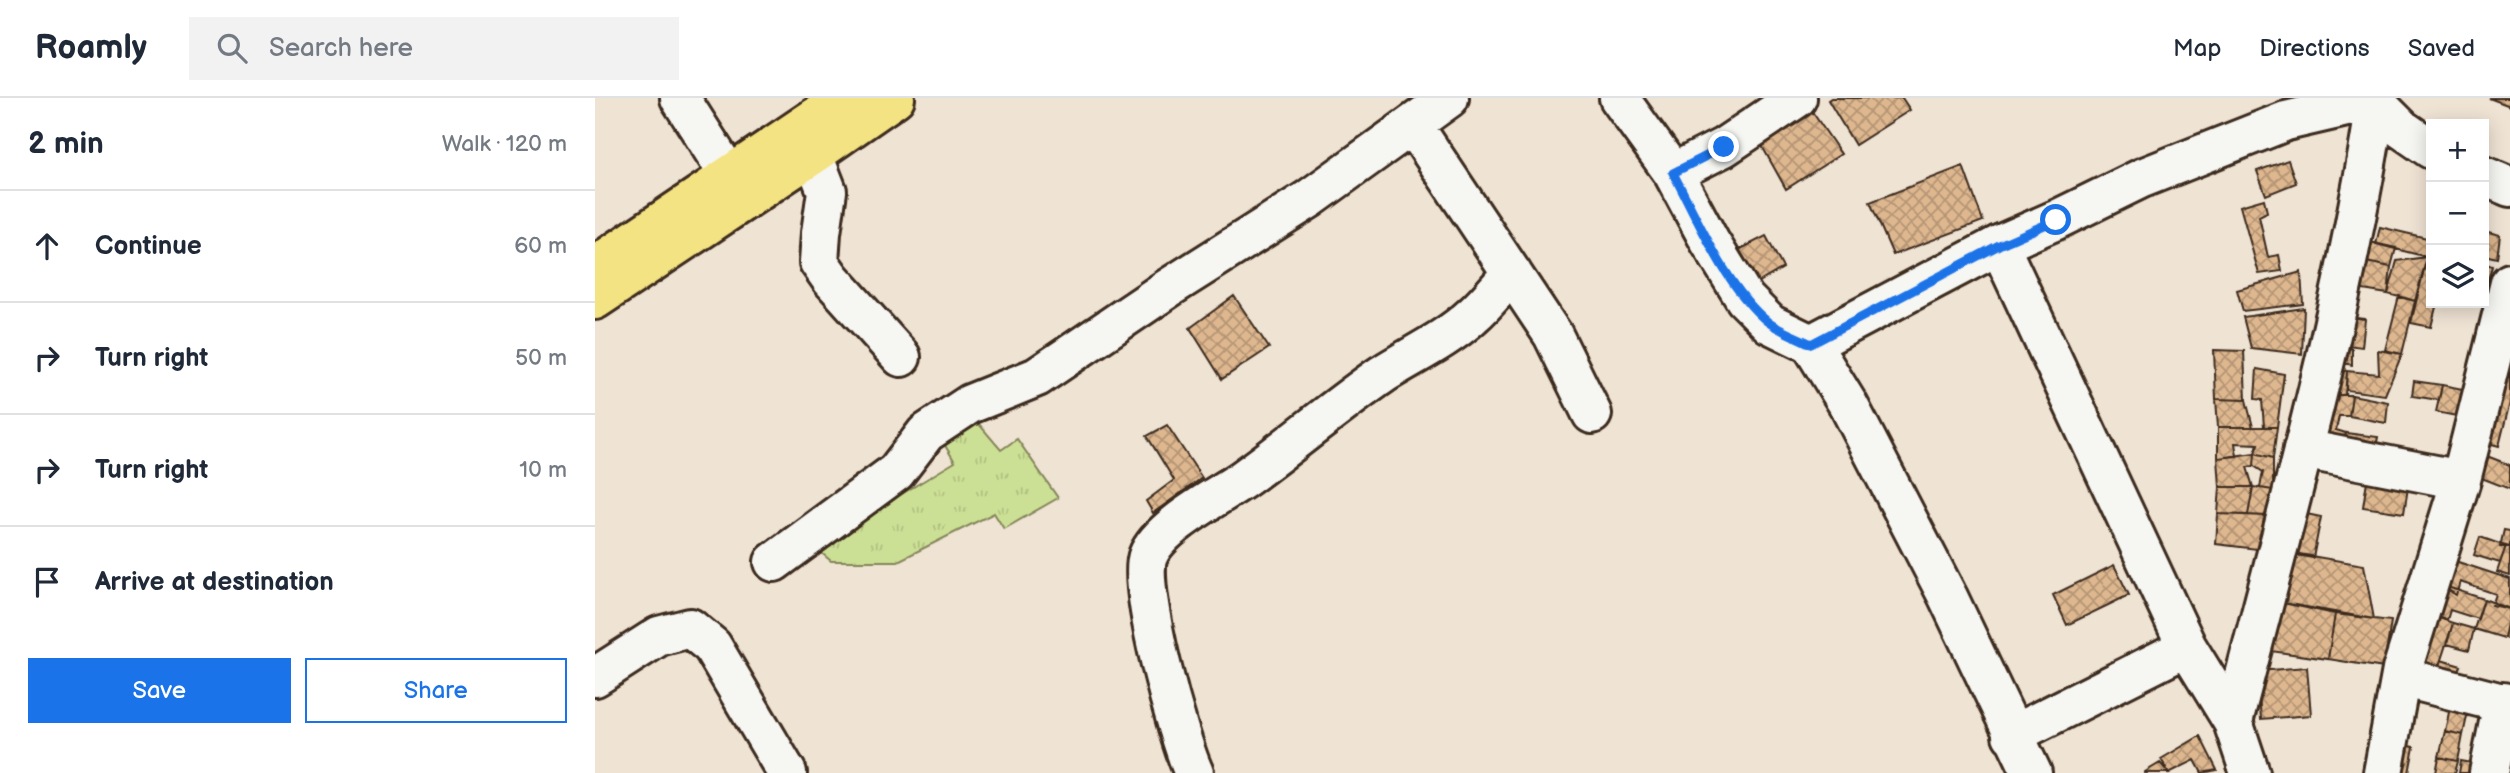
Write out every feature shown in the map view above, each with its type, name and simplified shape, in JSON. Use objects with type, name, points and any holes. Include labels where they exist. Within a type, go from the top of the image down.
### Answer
[{"type":"main road","points":[[595,265],[844,98]]},
{"type":"main road","points":[[595,300],[813,156],[895,98]]},
{"type":"street","points":[[680,98],[729,175]]},
{"type":"street","points":[[774,562],[896,472],[926,433],[970,404],[1037,377],[1170,287],[1308,199],[1449,98]]},
{"type":"street","points":[[1619,98],[1673,173],[1710,242],[1745,299],[1770,324],[1811,344],[1849,406],[1948,597],[2032,773]]},
{"type":"street","points":[[1673,173],[1724,147],[1797,98]]},
{"type":"street","points":[[1811,344],[1999,245],[2142,178],[2286,121],[2372,100]]},
{"type":"street","points":[[2372,100],[2402,129],[2426,146]]},
{"type":"street","points":[[2233,722],[2303,449],[2354,221],[2372,100]]},
{"type":"street","points":[[1413,125],[1553,335],[1593,414]]},
{"type":"street","points":[[813,156],[827,191],[819,262],[901,357]]},
{"type":"street","points":[[2489,178],[2510,187]]},
{"type":"street","points":[[1999,245],[2187,647],[2233,722],[2250,773]]},
{"type":"street","points":[[1194,773],[1185,754],[1159,653],[1146,586],[1148,556],[1177,523],[1282,451],[1383,375],[1446,336],[1472,316],[1512,273]]},
{"type":"street","points":[[2383,773],[2401,677],[2461,480],[2510,283]]},
{"type":"street","points":[[2303,449],[2461,480]]},
{"type":"street","points":[[595,677],[659,636],[690,628],[712,646],[787,773]]},
{"type":"street","points":[[2012,735],[2187,647]]},
{"type":"street","points":[[2401,677],[2507,704],[2489,773]]},
{"type":"green space","points":[[967,410],[1001,450],[1017,439],[1058,498],[1004,529],[994,513],[898,561],[831,561],[818,550],[955,462],[935,429]]},
{"type":"building","points":[[1902,98],[1910,110],[1855,145],[1828,100]]},
{"type":"building","points":[[2489,98],[2510,98],[2510,106]]},
{"type":"building","points":[[1811,110],[1841,154],[1786,189],[1762,146]]},
{"type":"building","points":[[2288,160],[2296,183],[2266,195],[2257,171]]},
{"type":"building","points":[[1963,166],[1983,221],[1893,255],[1870,202]]},
{"type":"building","points":[[2264,199],[2267,212],[2259,216],[2268,257],[2279,255],[2282,271],[2259,274],[2240,206]]},
{"type":"building","points":[[2380,227],[2426,238],[2426,257],[2376,244]]},
{"type":"building","points":[[2489,232],[2500,235],[2497,258],[2489,256]]},
{"type":"building","points":[[1766,236],[1783,268],[1747,289],[1729,255]]},
{"type":"building","points":[[2361,240],[2396,248],[2391,267],[2356,260]]},
{"type":"building","points":[[2426,257],[2415,301],[2388,294],[2397,261]]},
{"type":"building","points":[[2356,260],[2391,267],[2388,294],[2350,288]]},
{"type":"building","points":[[2426,261],[2426,308],[2436,308],[2431,327],[2411,323]]},
{"type":"building","points":[[2301,272],[2303,304],[2243,311],[2237,290]]},
{"type":"building","points":[[1234,296],[1269,348],[1222,379],[1190,328]]},
{"type":"building","points":[[2399,296],[2415,301],[2402,354],[2385,350]]},
{"type":"building","points":[[2304,308],[2302,354],[2251,348],[2243,317]]},
{"type":"building","points":[[2341,316],[2365,319],[2362,347],[2338,344]]},
{"type":"building","points":[[2510,325],[2510,402],[2499,446],[2477,440]]},
{"type":"building","points":[[2338,344],[2352,349],[2352,365],[2335,361]]},
{"type":"building","points":[[2214,350],[2244,351],[2246,400],[2216,399]]},
{"type":"building","points":[[2378,350],[2402,354],[2385,395],[2346,390],[2347,371],[2379,374]]},
{"type":"building","points":[[2331,368],[2347,371],[2345,395],[2325,395]]},
{"type":"building","points":[[2257,369],[2284,374],[2277,427],[2264,427],[2262,400],[2255,399]]},
{"type":"building","points":[[2414,381],[2442,385],[2439,400],[2412,396]]},
{"type":"building","points":[[2442,385],[2468,390],[2462,417],[2436,412]]},
{"type":"building","points":[[2325,395],[2352,395],[2349,416],[2339,416],[2336,430],[2346,433],[2341,453],[2312,446]]},
{"type":"building","points":[[2352,395],[2388,402],[2386,423],[2349,416]]},
{"type":"building","points":[[2216,399],[2246,400],[2253,427],[2218,427]]},
{"type":"building","points":[[1167,425],[1202,478],[1153,513],[1146,501],[1174,480],[1147,436]]},
{"type":"building","points":[[2218,427],[2277,427],[2273,458],[2255,453],[2258,444],[2235,443],[2237,456],[2218,458]]},
{"type":"building","points":[[2346,433],[2378,437],[2373,461],[2341,453]]},
{"type":"building","points":[[2255,453],[2254,466],[2247,467],[2253,487],[2220,487],[2218,458]]},
{"type":"building","points":[[2255,453],[2273,458],[2273,490],[2260,488],[2263,472],[2254,466]]},
{"type":"building","points":[[2479,453],[2510,465],[2510,489],[2471,474]]},
{"type":"building","points":[[2368,474],[2409,481],[2404,513],[2363,507]]},
{"type":"building","points":[[2220,487],[2253,487],[2248,515],[2218,514]]},
{"type":"building","points":[[2253,487],[2273,490],[2267,516],[2248,515]]},
{"type":"building","points":[[2297,512],[2321,517],[2313,558],[2290,554]]},
{"type":"building","points":[[2218,514],[2267,516],[2257,549],[2216,544]]},
{"type":"building","points":[[2504,530],[2510,531],[2510,547],[2500,547]]},
{"type":"building","points":[[2480,537],[2506,546],[2500,563],[2474,555]]},
{"type":"building","points":[[2506,546],[2510,547],[2510,576],[2497,572]]},
{"type":"building","points":[[2282,551],[2364,565],[2374,619],[2273,601]]},
{"type":"building","points":[[2449,559],[2510,579],[2510,609],[2492,605],[2496,594],[2460,582],[2456,595],[2441,585]]},
{"type":"building","points":[[2114,565],[2129,595],[2067,625],[2053,595]]},
{"type":"building","points":[[2441,585],[2484,599],[2478,619],[2450,610],[2447,620],[2431,615]]},
{"type":"building","points":[[2484,599],[2510,609],[2504,638],[2474,629]]},
{"type":"building","points":[[2273,601],[2335,614],[2328,659],[2263,650]]},
{"type":"building","points":[[2335,614],[2391,621],[2384,668],[2328,659]]},
{"type":"building","points":[[2510,614],[2510,640],[2504,638]]},
{"type":"building","points":[[2431,615],[2453,623],[2435,678],[2413,671]]},
{"type":"building","points":[[2453,623],[2474,629],[2469,650],[2447,644]]},
{"type":"building","points":[[2441,660],[2461,666],[2455,683],[2435,678]]},
{"type":"building","points":[[2307,667],[2311,715],[2261,719],[2257,671]]},
{"type":"building","points":[[2451,703],[2469,707],[2463,735],[2445,731]]},
{"type":"building","points":[[2445,731],[2463,735],[2458,761],[2439,757]]},
{"type":"building","points":[[2200,736],[2217,770],[2202,773],[2195,760],[2169,773],[2161,759]]},
{"type":"building","points":[[2394,743],[2414,747],[2409,773],[2389,773]]},
{"type":"building","points":[[2439,757],[2458,761],[2455,773],[2436,773]]},
{"type":"building","points":[[2461,761],[2478,764],[2477,773],[2459,773]]},
{"type":"building","points":[[2160,763],[2169,773],[2145,773],[2145,772]]},
{"type":"route","points":[[1724,147],[1673,173],[1710,242],[1745,299],[1770,324],[1811,344],[1999,245],[2056,220]]}]
